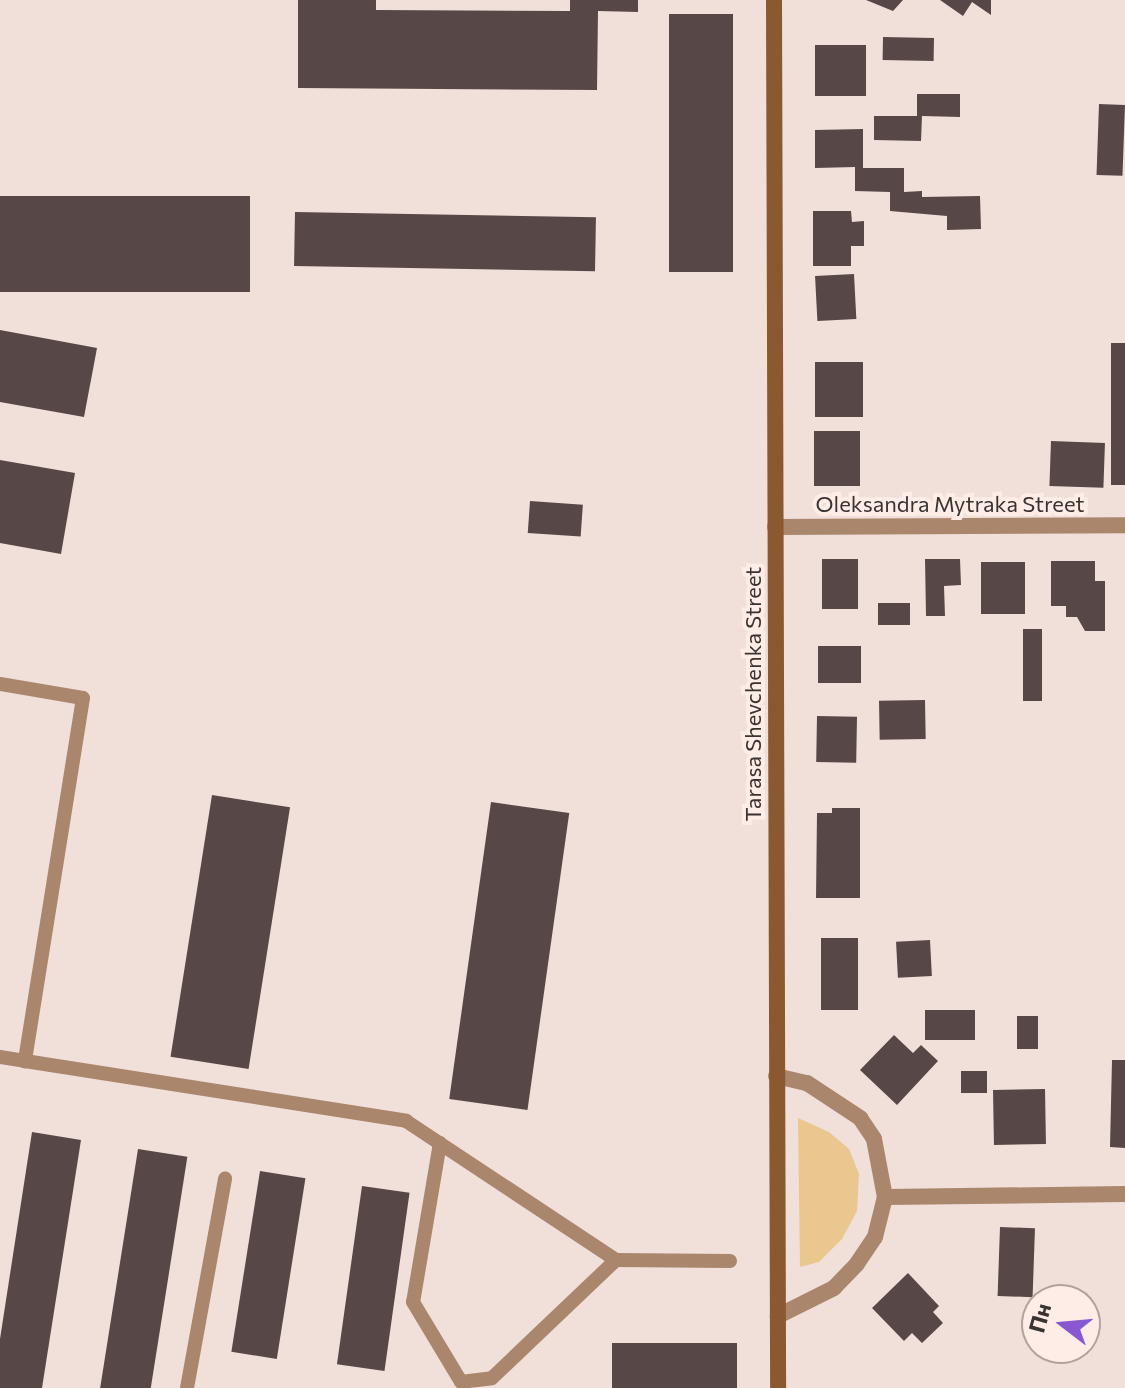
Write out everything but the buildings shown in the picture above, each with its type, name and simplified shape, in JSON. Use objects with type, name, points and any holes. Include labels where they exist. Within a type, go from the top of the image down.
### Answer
[{"type":"street","name":"Tarasa Shevchenka Street","points":[[774,0],[778,1388]]},
{"type":"street","name":"Oleksandra Mytraka Street","points":[[775,527],[1125,525]]},
{"type":"street","points":[[776,1076],[807,1083],[860,1118],[874,1139],[885,1197],[875,1237],[857,1264],[834,1288],[778,1316]]},
{"type":"street","points":[[885,1197],[1125,1194]]},
{"type":"lane","points":[[0,684],[83,698],[25,1061]]},
{"type":"lane","points":[[0,1057],[406,1121],[616,1260],[730,1261]]},
{"type":"lane","points":[[440,1143],[413,1302],[461,1382],[492,1378],[616,1260]]},
{"type":"lane","points":[[187,1388],[225,1178]]},
{"type":"shaded area","points":[[798,1118],[829,1132],[849,1149],[859,1174],[857,1211],[842,1239],[819,1262],[800,1267]]}]
